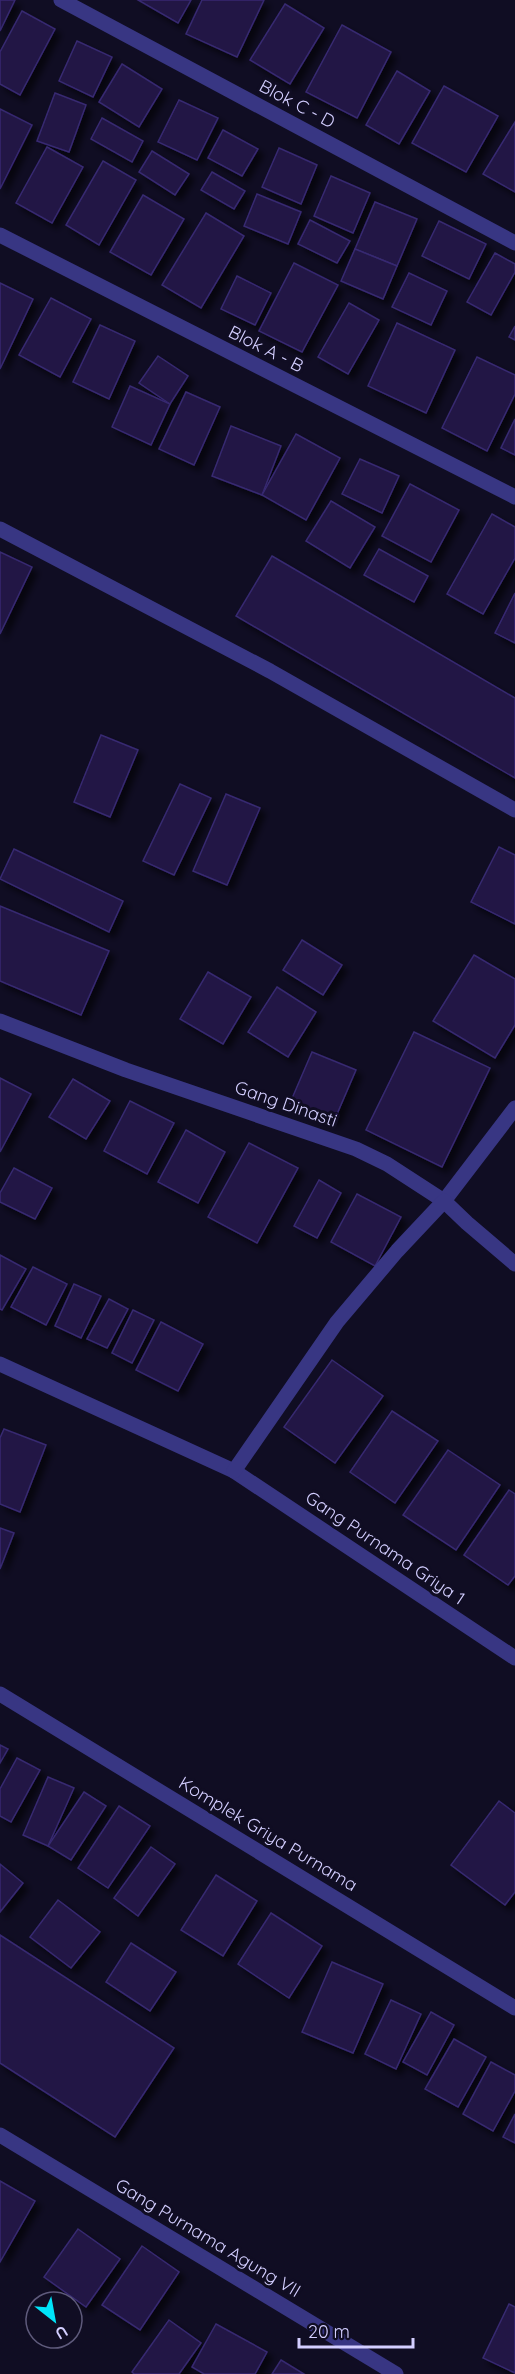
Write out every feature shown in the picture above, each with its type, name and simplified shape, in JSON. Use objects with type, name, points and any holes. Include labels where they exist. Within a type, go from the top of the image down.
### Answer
[{"type":"street","name":"Blok C - D","points":[[61,0],[515,243]]},
{"type":"street","name":"Blok A - B","points":[[0,235],[515,497]]},
{"type":"street","points":[[0,529],[270,671],[515,810]]},
{"type":"street","name":"Gang Dinasti","points":[[0,1021],[126,1070],[356,1149],[387,1164],[444,1201],[515,1264]]},
{"type":"street","points":[[234,1471],[337,1322],[397,1251],[444,1201],[515,1109]]},
{"type":"street","name":"Gang Purnama Griya 1","points":[[0,1364],[234,1471],[515,1658]]},
{"type":"street","name":"Komplek Griya Purnama","points":[[0,1694],[515,2008]]},
{"type":"street","name":"Gang Purnama Agung VII","points":[[0,2134],[396,2374]]},
{"type":"building","points":[[0,0],[15,0],[0,31]]},
{"type":"building","points":[[138,0],[191,0],[178,23]]},
{"type":"building","points":[[202,0],[264,0],[237,57],[186,34]]},
{"type":"building","points":[[285,4],[324,28],[290,84],[250,60]]},
{"type":"building","points":[[22,11],[55,29],[20,95],[0,84],[0,52]]},
{"type":"building","points":[[342,25],[391,52],[357,118],[306,92]]},
{"type":"building","points":[[77,41],[112,57],[93,97],[59,81]]},
{"type":"building","points":[[122,64],[162,89],[139,127],[99,102]]},
{"type":"building","points":[[397,71],[430,91],[399,144],[366,125]]},
{"type":"building","points":[[444,86],[498,116],[466,172],[412,143]]},
{"type":"building","points":[[55,93],[86,105],[69,152],[37,141]]},
{"type":"building","points":[[179,100],[218,118],[197,160],[158,142]]},
{"type":"building","points":[[0,109],[32,125],[0,189]]},
{"type":"building","points":[[102,118],[143,141],[132,162],[91,139]]},
{"type":"building","points":[[515,122],[515,192],[483,174]]},
{"type":"building","points":[[223,130],[258,149],[242,176],[208,158]]},
{"type":"building","points":[[47,147],[83,167],[52,223],[16,203]]},
{"type":"building","points":[[279,148],[317,165],[301,204],[262,187]]},
{"type":"building","points":[[152,151],[189,174],[175,195],[139,172]]},
{"type":"building","points":[[103,161],[136,180],[99,245],[66,225]]},
{"type":"building","points":[[212,172],[245,191],[234,209],[201,190]]},
{"type":"building","points":[[331,176],[370,193],[353,233],[314,216]]},
{"type":"building","points":[[257,194],[301,212],[288,244],[244,226]]},
{"type":"building","points":[[143,195],[184,219],[151,275],[110,252]]},
{"type":"building","points":[[375,202],[417,219],[397,266],[355,249]]},
{"type":"building","points":[[206,213],[244,236],[201,308],[162,285]]},
{"type":"building","points":[[310,220],[350,241],[337,263],[298,244]]},
{"type":"building","points":[[439,221],[486,244],[469,279],[422,256]]},
{"type":"building","points":[[355,249],[397,266],[383,299],[341,281]]},
{"type":"building","points":[[495,253],[515,264],[515,272],[491,315],[467,302]]},
{"type":"building","points":[[294,263],[338,285],[302,352],[259,331]]},
{"type":"building","points":[[409,273],[447,291],[431,325],[392,307]]},
{"type":"building","points":[[237,276],[271,293],[255,325],[221,309]]},
{"type":"building","points":[[0,283],[33,299],[0,369]]},
{"type":"building","points":[[51,298],[91,319],[60,377],[19,355]]},
{"type":"building","points":[[349,303],[379,320],[348,374],[318,357]]},
{"type":"building","points":[[397,323],[455,350],[426,413],[368,386]]},
{"type":"building","points":[[100,325],[135,341],[109,399],[73,382]]},
{"type":"building","points":[[515,326],[515,340],[509,337]]},
{"type":"building","points":[[158,356],[188,376],[170,404],[139,383]]},
{"type":"building","points":[[477,357],[515,375],[515,394],[487,451],[442,428]]},
{"type":"building","points":[[130,386],[170,404],[151,445],[112,427]]},
{"type":"building","points":[[186,392],[220,407],[194,465],[159,449]]},
{"type":"building","points":[[515,419],[515,455],[501,448]]},
{"type":"building","points":[[231,426],[281,446],[262,495],[212,476]]},
{"type":"building","points":[[296,434],[340,458],[306,520],[262,495]]},
{"type":"building","points":[[360,459],[399,476],[382,513],[342,494]]},
{"type":"building","points":[[410,484],[459,510],[431,562],[382,536]]},
{"type":"building","points":[[331,501],[375,527],[350,568],[306,541]]},
{"type":"building","points":[[492,514],[515,527],[515,558],[483,614],[447,594]]},
{"type":"building","points":[[379,549],[428,576],[414,602],[364,575]]},
{"type":"building","points":[[0,552],[32,567],[0,634]]},
{"type":"building","points":[[272,556],[515,698],[515,778],[236,616]]},
{"type":"building","points":[[515,593],[515,643],[495,633]]},
{"type":"building","points":[[101,735],[138,750],[110,817],[74,802]]},
{"type":"building","points":[[180,784],[211,798],[174,875],[143,861]]},
{"type":"building","points":[[226,794],[260,808],[227,885],[193,871]]},
{"type":"building","points":[[499,847],[515,855],[515,924],[471,902]]},
{"type":"building","points":[[14,849],[123,901],[109,932],[0,879]]},
{"type":"building","points":[[0,906],[109,951],[81,1015],[0,981]]},
{"type":"building","points":[[302,940],[342,965],[323,995],[283,970]]},
{"type":"building","points":[[474,955],[515,979],[515,1025],[495,1058],[433,1021]]},
{"type":"building","points":[[208,972],[251,997],[223,1044],[180,1019]]},
{"type":"building","points":[[277,987],[316,1012],[288,1057],[248,1032]]},
{"type":"building","points":[[414,1032],[490,1068],[442,1167],[366,1130]]},
{"type":"building","points":[[312,1052],[356,1070],[334,1121],[290,1103]]},
{"type":"building","points":[[0,1078],[31,1094],[0,1152]]},
{"type":"building","points":[[73,1079],[110,1101],[86,1139],[49,1117]]},
{"type":"building","points":[[130,1101],[174,1123],[147,1174],[104,1151]]},
{"type":"building","points":[[186,1130],[225,1152],[198,1203],[158,1182]]},
{"type":"building","points":[[249,1143],[298,1168],[257,1243],[208,1217]]},
{"type":"building","points":[[14,1168],[52,1188],[35,1219],[0,1202],[0,1193]]},
{"type":"building","points":[[319,1180],[341,1193],[317,1238],[294,1226]]},
{"type":"building","points":[[357,1194],[401,1217],[375,1266],[331,1242]]},
{"type":"building","points":[[0,1255],[26,1269],[2,1310],[0,1309]]},
{"type":"building","points":[[33,1267],[67,1284],[46,1325],[11,1307]]},
{"type":"building","points":[[74,1284],[101,1296],[81,1338],[55,1326]]},
{"type":"building","points":[[109,1299],[128,1309],[107,1348],[87,1339]]},
{"type":"building","points":[[133,1310],[154,1320],[132,1363],[112,1353]]},
{"type":"building","points":[[161,1322],[203,1344],[178,1391],[136,1370]]},
{"type":"building","points":[[332,1360],[383,1396],[335,1463],[284,1427]]},
{"type":"building","points":[[392,1411],[438,1441],[395,1503],[350,1472]]},
{"type":"building","points":[[4,1429],[46,1445],[20,1512],[0,1504],[0,1438]]},
{"type":"building","points":[[448,1450],[500,1485],[456,1550],[403,1515]]},
{"type":"building","points":[[509,1490],[515,1494],[515,1576],[508,1585],[464,1555]]},
{"type":"building","points":[[0,1528],[14,1533],[0,1569]]},
{"type":"building","points":[[0,1745],[8,1749],[0,1763]]},
{"type":"building","points":[[17,1758],[40,1770],[11,1822],[0,1816],[0,1789]]},
{"type":"building","points":[[48,1777],[74,1788],[48,1846],[23,1835]]},
{"type":"building","points":[[84,1792],[106,1806],[71,1860],[48,1846]]},
{"type":"building","points":[[499,1801],[515,1813],[515,1892],[505,1905],[451,1865]]},
{"type":"building","points":[[119,1806],[150,1826],[108,1888],[78,1868]]},
{"type":"building","points":[[151,1847],[175,1864],[138,1916],[114,1898]]},
{"type":"building","points":[[0,1864],[23,1883],[0,1912]]},
{"type":"building","points":[[216,1875],[257,1901],[223,1956],[181,1930]]},
{"type":"building","points":[[58,1900],[100,1932],[71,1968],[30,1937]]},
{"type":"building","points":[[271,1913],[322,1946],[289,1998],[238,1964]]},
{"type":"building","points":[[0,1935],[174,2048],[115,2137],[0,2063]]},
{"type":"building","points":[[131,1943],[176,1972],[150,2011],[106,1982]]},
{"type":"building","points":[[332,1962],[383,1984],[353,2053],[302,2032]]},
{"type":"building","points":[[391,2000],[421,2014],[396,2069],[365,2054]]},
{"type":"building","points":[[431,2012],[454,2025],[427,2075],[403,2062]]},
{"type":"building","points":[[454,2039],[486,2057],[458,2107],[425,2089]]},
{"type":"building","points":[[491,2062],[515,2075],[515,2091],[493,2131],[463,2114]]},
{"type":"building","points":[[515,2114],[515,2143],[503,2137]]},
{"type":"building","points":[[0,2181],[35,2201],[0,2262]]},
{"type":"building","points":[[78,2229],[120,2259],[86,2307],[84,2306],[84,2290],[62,2290],[44,2277]]},
{"type":"building","points":[[142,2246],[179,2272],[140,2330],[102,2305]]},
{"type":"building","points":[[509,2304],[515,2307],[515,2373],[483,2358]]},
{"type":"building","points":[[169,2320],[201,2343],[179,2374],[134,2374],[132,2372]]},
{"type":"building","points":[[216,2324],[267,2352],[255,2374],[204,2374],[192,2367]]},
{"type":"building","points":[[281,2360],[304,2374],[272,2374]]}]
